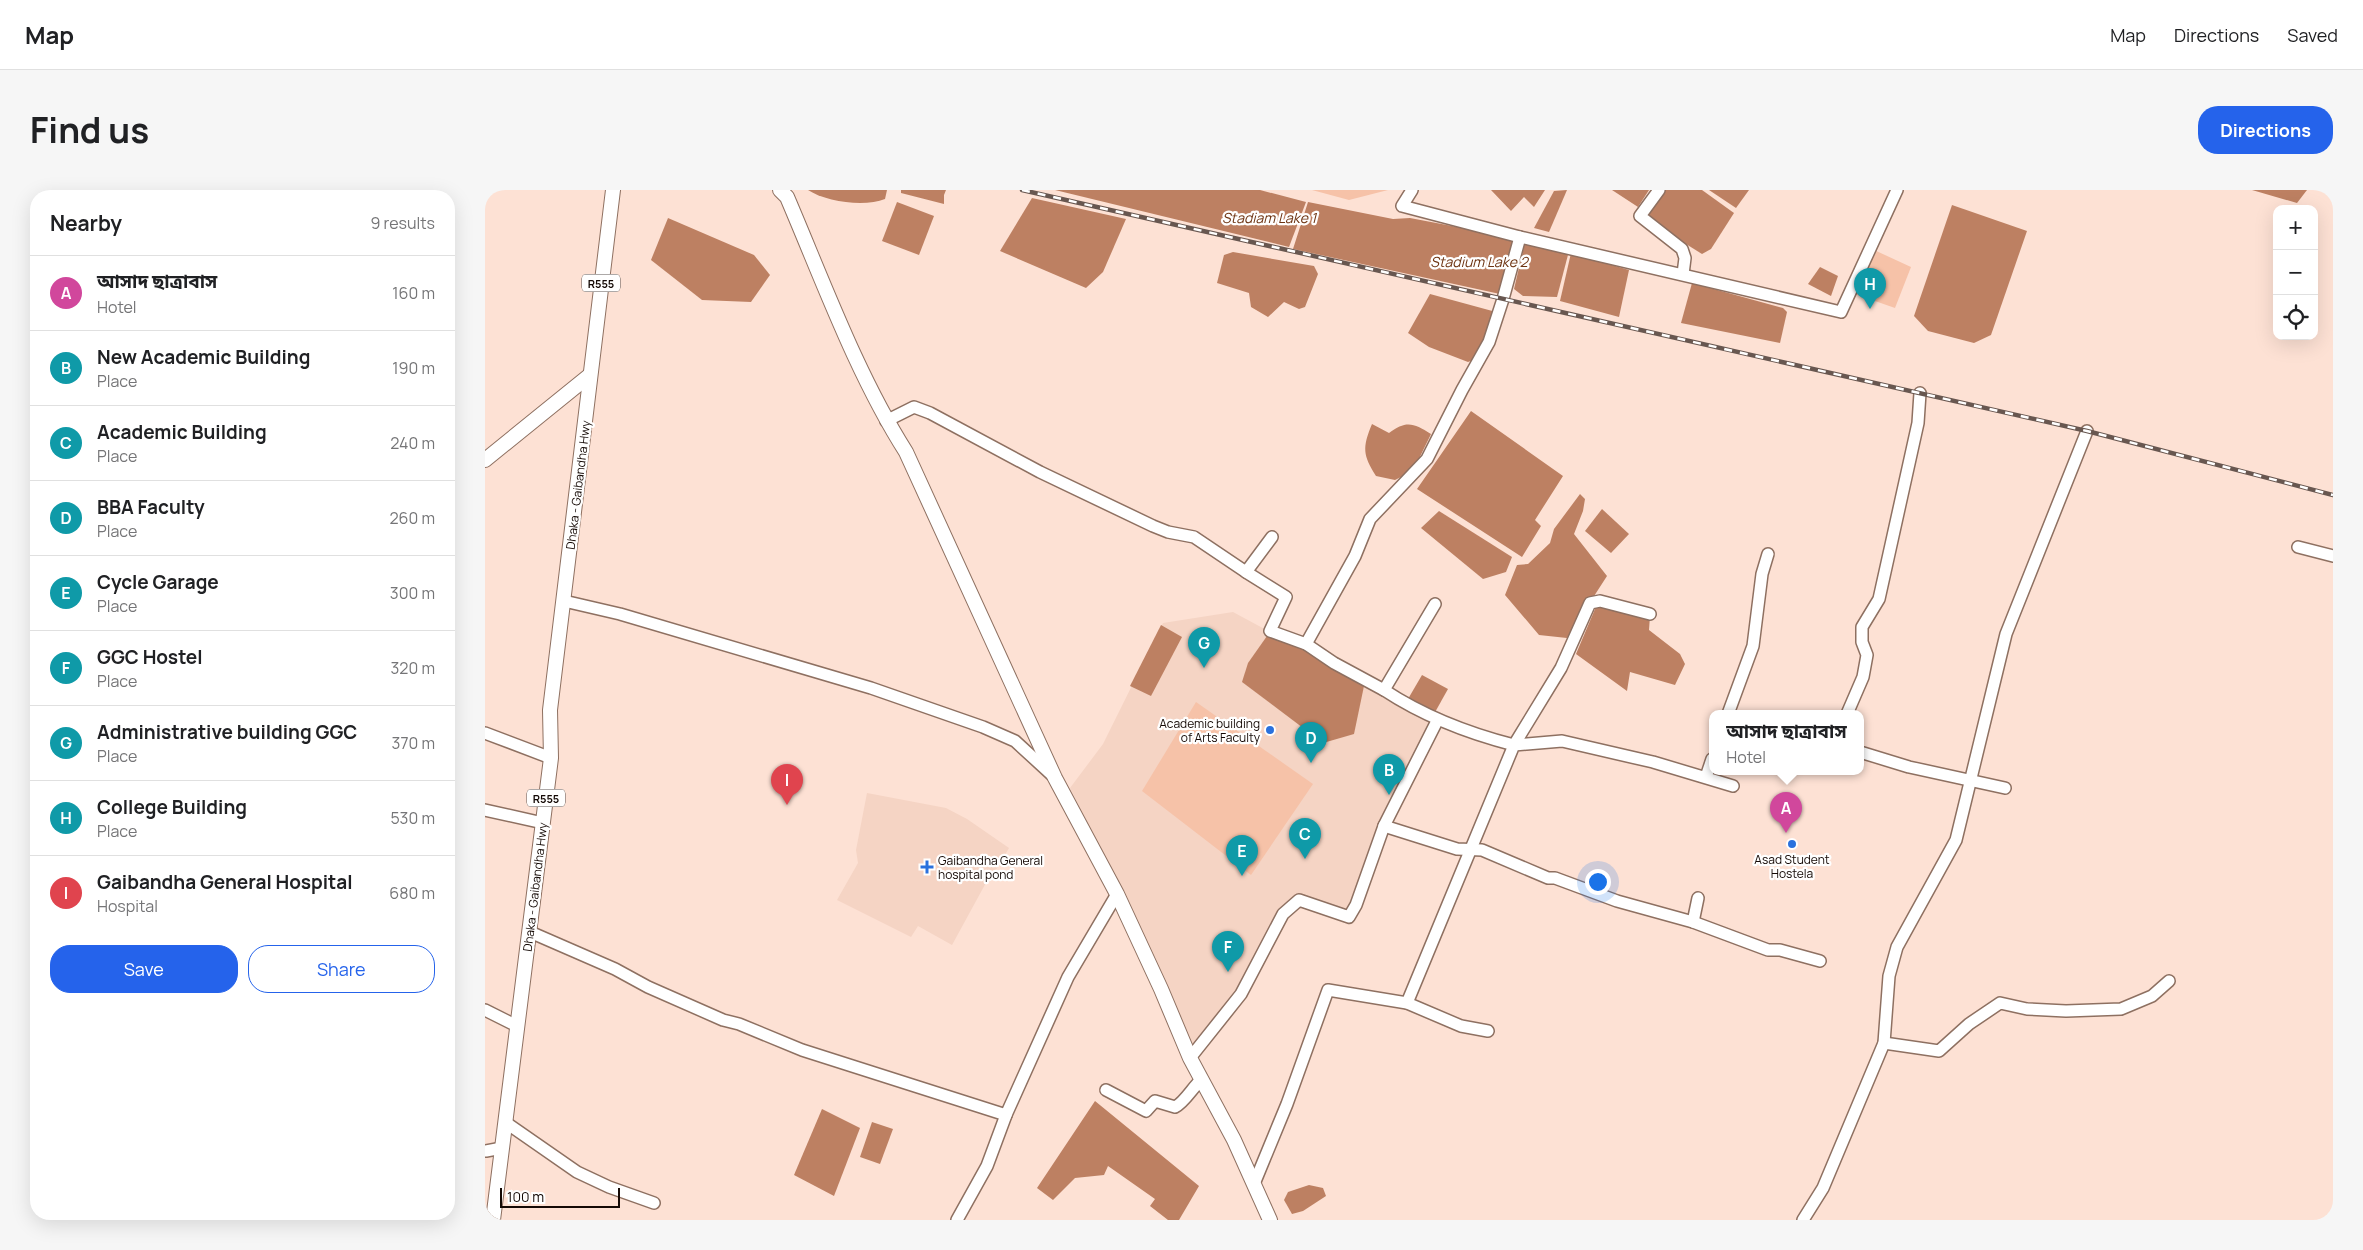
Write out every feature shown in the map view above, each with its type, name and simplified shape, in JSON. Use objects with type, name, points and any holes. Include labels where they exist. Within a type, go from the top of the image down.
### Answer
[{"type":"main road","name":"R555","points":[[590,375],[613,190]]},
{"type":"main road","points":[[780,190],[787,197],[834,308],[887,421],[906,452],[1055,778],[1117,894],[1161,988],[1190,1058],[1234,1140],[1270,1220]]},
{"type":"main road","points":[[485,460],[590,375]]},
{"type":"main road","name":"Dhaka - Gaibandha Hwy","points":[[493,1220],[551,758],[550,710],[590,375]]},
{"type":"street","points":[[1412,190],[1402,206],[1519,237],[1841,312],[1897,190]]},
{"type":"street","points":[[1659,190],[1640,216],[1682,249],[1685,258],[1683,274]]},
{"type":"street","points":[[1306,644],[1355,556],[1370,519],[1427,459],[1489,342],[1503,299],[1519,237]]},
{"type":"street","points":[[1849,710],[1863,677],[1867,655],[1862,642],[1862,628],[1879,599],[1918,423],[1920,393]]},
{"type":"street","points":[[887,421],[914,407],[930,413],[1040,472],[1153,526],[1168,532],[1194,537],[1286,597],[1270,631],[1306,644],[1334,663],[1437,721],[1476,736],[1514,745],[1562,741],[1653,762],[1733,786]]},
{"type":"street","points":[[1803,1220],[1823,1188],[1883,1043],[1889,976],[1897,947],[1956,840],[2006,634],[2087,431]]},
{"type":"street","points":[[1245,572],[1272,537]]},
{"type":"street","points":[[2298,547],[2333,556]]},
{"type":"street","points":[[1729,710],[1753,646],[1762,574],[1768,554]]},
{"type":"street","points":[[564,601],[620,614],[871,688],[983,727],[1015,742],[1055,778]]},
{"type":"street","points":[[1407,1003],[1469,849],[1514,745],[1561,668],[1590,603],[1599,602],[1650,614]]},
{"type":"street","points":[[1384,690],[1435,604]]},
{"type":"street","points":[[1190,1058],[1241,994],[1283,914],[1299,900],[1349,917],[1356,905],[1384,826],[1437,721]]},
{"type":"street","points":[[485,733],[551,758]]},
{"type":"street","points":[[1864,753],[1969,781],[2005,788]]},
{"type":"street","points":[[1705,777],[1709,767]]},
{"type":"street","points":[[485,810],[543,823]]},
{"type":"street","points":[[1384,826],[1457,849],[1482,850],[1548,878],[1555,878],[1617,901],[1693,922],[1768,950],[1780,950],[1820,961]]},
{"type":"street","points":[[957,1220],[987,1166],[1006,1115],[1068,977],[1117,894]]},
{"type":"street","points":[[1693,922],[1698,898]]},
{"type":"street","points":[[530,932],[615,969],[648,987],[723,1020],[739,1024],[803,1050],[1006,1115]]},
{"type":"street","points":[[1883,1043],[1939,1051],[1969,1024],[2000,1004],[2027,1009],[2066,1011],[2121,1009],[2152,996],[2169,981]]},
{"type":"street","points":[[1254,1184],[1287,1104],[1328,990],[1407,1003],[1461,1026],[1488,1031]]},
{"type":"street","points":[[485,1010],[517,1026]]},
{"type":"street","points":[[1107,1090],[1146,1110],[1155,1101],[1175,1108],[1179,1106],[1190,1090],[1201,1080]]},
{"type":"street","points":[[505,1122],[577,1172],[609,1187],[654,1203]]},
{"type":"street","points":[[486,1151],[502,1148]]},
{"type":"shaded area","points":[[1312,190],[1388,190],[1349,200]]},
{"type":"shaded area","points":[[1872,249],[1911,267],[1895,308],[1852,293]]},
{"type":"shaded area","points":[[1233,612],[1436,721],[1349,916],[1299,900],[1193,1051],[1122,892],[1070,788],[1103,744],[1163,623]]},
{"type":"shaded area","points":[[1196,702],[1313,784],[1251,875],[1142,791]]},
{"type":"shaded area","name":"Gaibandha General hospital pond","points":[[867,793],[946,808],[967,819],[1009,848],[993,875],[988,879],[952,945],[918,926],[911,937],[837,900],[858,863],[856,850]]},
{"type":"water","points":[[808,190],[887,190],[885,199],[857,203],[825,198]]},
{"type":"water","points":[[901,190],[946,190],[944,204],[901,193]]},
{"type":"water","name":"Stadiam Lake 1","points":[[1055,190],[1260,190],[1306,202],[1289,247]]},
{"type":"water","points":[[1491,190],[1545,190],[1534,207],[1524,197],[1511,211]]},
{"type":"water","points":[[1567,190],[1549,232],[1534,228],[1554,191]]},
{"type":"water","points":[[1612,190],[1649,190],[1638,207]]},
{"type":"water","points":[[1665,190],[1702,190],[1734,213],[1711,249],[1702,254],[1654,224],[1648,212]]},
{"type":"water","points":[[1709,190],[1749,190],[1736,208]]},
{"type":"water","points":[[2252,190],[2307,190],[2297,203]]},
{"type":"water","points":[[1032,198],[1126,219],[1103,272],[1086,288],[1000,251]]},
{"type":"water","points":[[897,202],[934,216],[919,255],[882,241]]},
{"type":"water","name":"Stadium Lake 2","points":[[1308,202],[1393,219],[1410,218],[1515,238],[1500,294],[1293,249]]},
{"type":"water","points":[[1952,205],[2027,231],[1991,335],[1974,343],[1928,331],[1914,316]]},
{"type":"water","points":[[668,218],[754,255],[770,275],[751,302],[702,300],[651,260]]},
{"type":"water","points":[[1526,238],[1569,251],[1557,297],[1523,296],[1514,289]]},
{"type":"water","points":[[1233,252],[1314,266],[1318,274],[1305,307],[1299,309],[1284,302],[1268,317],[1251,307],[1249,293],[1217,283],[1224,255]]},
{"type":"water","points":[[1571,253],[1629,270],[1619,317],[1560,301]]},
{"type":"water","points":[[1820,267],[1838,276],[1831,296],[1808,284]]},
{"type":"water","points":[[1692,283],[1783,308],[1787,312],[1780,343],[1681,323]]},
{"type":"water","points":[[1430,294],[1496,312],[1476,359],[1468,362],[1429,347],[1408,333]]},
{"type":"water","points":[[1471,411],[1563,476],[1535,520],[1541,526],[1522,557],[1417,489]]},
{"type":"water","points":[[1372,424],[1389,433],[1400,426],[1410,424],[1420,427],[1431,434],[1413,471],[1395,480],[1376,476],[1368,462],[1365,451],[1365,445]]},
{"type":"water","points":[[1580,494],[1585,499],[1583,511],[1574,534],[1607,576],[1567,638],[1539,635],[1505,595],[1517,565],[1528,564],[1550,543],[1554,529]]},
{"type":"water","points":[[1602,509],[1629,534],[1611,553],[1585,531]]},
{"type":"water","points":[[1439,511],[1512,557],[1506,572],[1483,579],[1421,528]]},
{"type":"water","points":[[1598,602],[1650,616],[1649,630],[1680,654],[1685,664],[1675,685],[1630,672],[1627,691],[1576,654]]},
{"type":"water","points":[[1161,625],[1182,637],[1151,696],[1130,686]]},
{"type":"water","points":[[1267,636],[1307,651],[1364,686],[1354,734],[1323,743],[1242,682],[1248,663]]},
{"type":"water","points":[[1422,675],[1448,689],[1434,714],[1408,699]]},
{"type":"water","points":[[1095,1101],[1199,1186],[1179,1220],[1168,1220],[1150,1206],[1155,1199],[1108,1166],[1104,1175],[1075,1178],[1053,1200],[1037,1188]]},
{"type":"water","points":[[822,1109],[860,1128],[834,1196],[794,1175]]},
{"type":"water","points":[[872,1122],[893,1129],[880,1164],[860,1157]]},
{"type":"water","points":[[1309,1185],[1323,1188],[1326,1196],[1303,1211],[1292,1214],[1284,1200],[1288,1192]]},
{"type":"railway","points":[[1022,190],[2087,431],[2333,495]]},
{"type":"place","name":"College Building","points":[[1870,309]]},
{"type":"place","name":"Administrative building GGC","points":[[1204,668]]},
{"type":"place","name":"Academic building of Arts Faculty","points":[[1270,730]]},
{"type":"place","name":"BBA Faculty","points":[[1311,763]]},
{"type":"place","name":"New Academic Building","points":[[1389,795]]},
{"type":"place","name":"Gaibandha General Hospital","points":[[787,805]]},
{"type":"place","name":"আসাদ ছাত্রাবাস","points":[[1786,833]]},
{"type":"place","name":"Asad Student Hostela","points":[[1792,844]]},
{"type":"place","name":"Academic Building","points":[[1305,859]]},
{"type":"place","name":"Gaibandha General hospital pond","points":[[927,867]]},
{"type":"place","name":"Cycle Garage","points":[[1242,876]]},
{"type":"place","name":"GGC Hostel","points":[[1228,972]]}]
